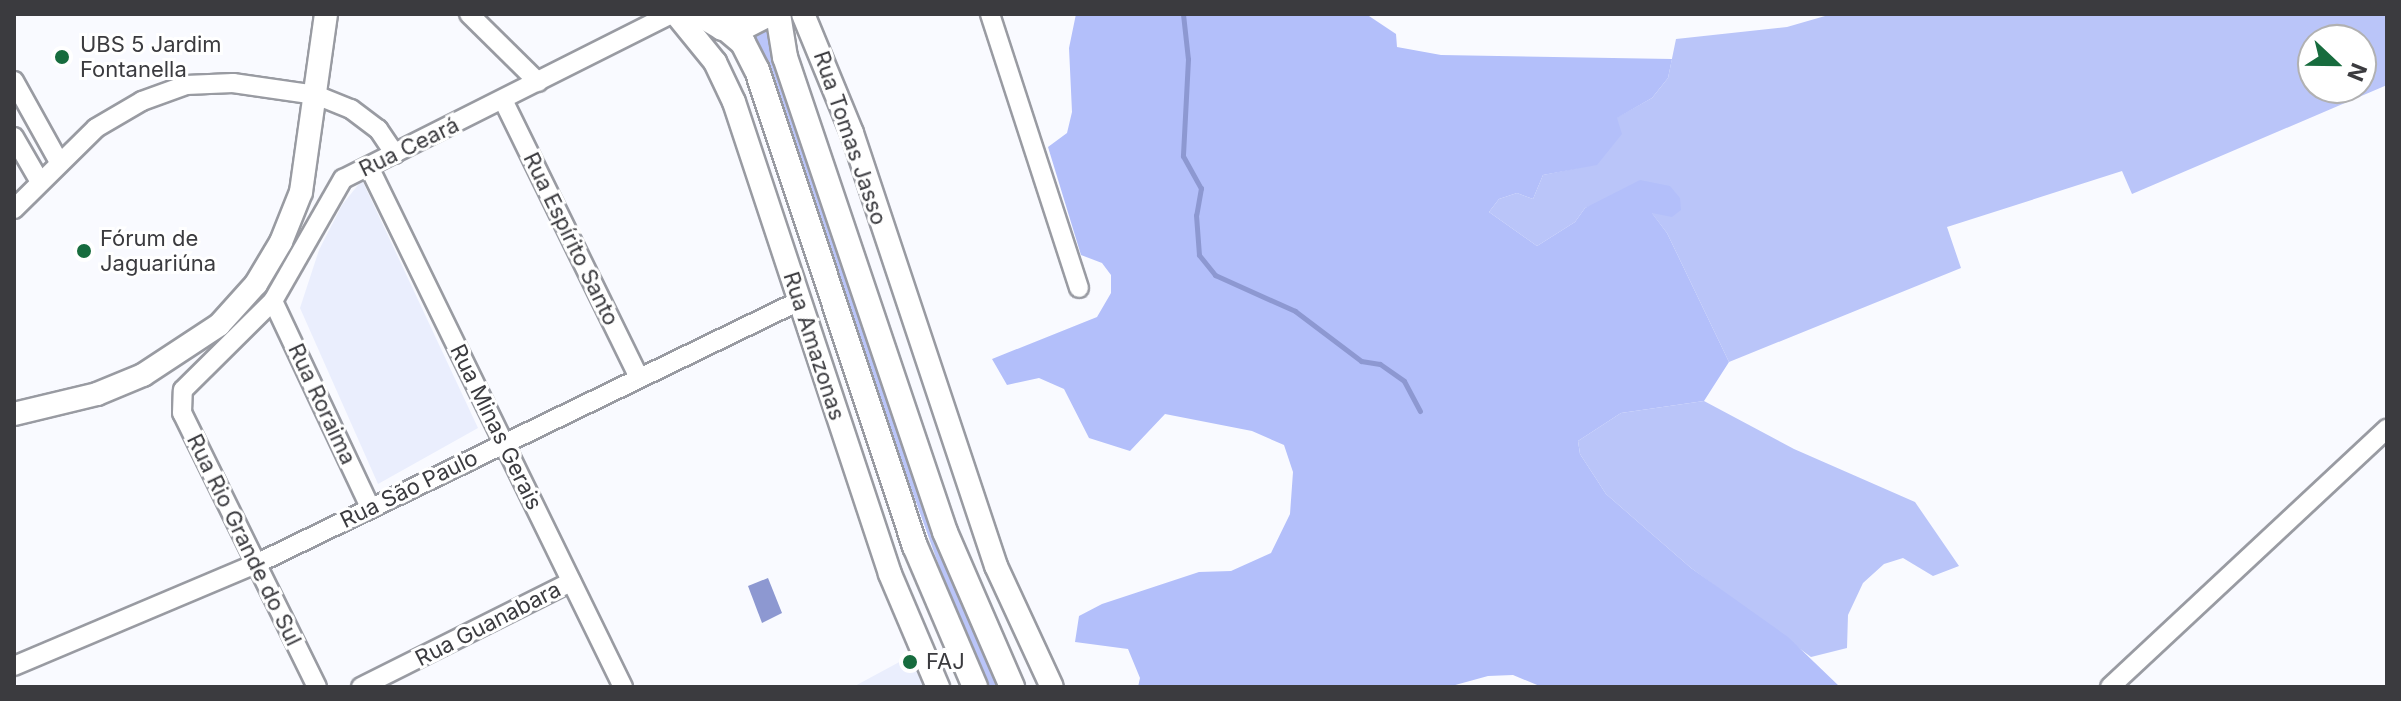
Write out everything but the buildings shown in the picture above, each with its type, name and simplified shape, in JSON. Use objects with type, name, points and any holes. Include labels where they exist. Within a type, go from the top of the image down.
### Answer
[{"type":"main road","points":[[713,20],[739,27],[765,14]]},
{"type":"main road","points":[[778,14],[785,57],[945,532],[1012,687]]},
{"type":"main road","points":[[713,20],[743,43],[757,70],[915,546],[975,687]]},
{"type":"street","points":[[14,414],[97,394],[143,375],[219,325],[256,284],[281,242],[301,192],[326,14]]},
{"type":"street","points":[[469,14],[538,82]]},
{"type":"street","name":"Rua Ceará","points":[[183,390],[273,301],[343,179],[674,14]]},
{"type":"street","name":"Rua Amazonas","points":[[674,14],[715,62],[734,102],[890,574],[938,687]]},
{"type":"street","name":"Rua Tomas Jasso","points":[[803,14],[852,133],[892,264],[996,566],[1052,687]]},
{"type":"street","points":[[990,14],[1079,288]]},
{"type":"street","points":[[14,81],[59,162]]},
{"type":"street","points":[[14,209],[96,128],[142,101],[186,85],[233,83],[316,95],[351,109],[378,129],[395,154]]},
{"type":"street","name":"Rua Espírito Santo","points":[[503,100],[639,378]]},
{"type":"street","points":[[14,137],[40,182]]},
{"type":"street","name":"Rua Minas Gerais","points":[[369,167],[623,687]]},
{"type":"street","name":"Rua Roraima","points":[[273,301],[370,507]]},
{"type":"street","name":"Rua São Paulo","points":[[14,666],[256,564],[799,301]]},
{"type":"street","name":"Rua Rio Grande do Sul","points":[[183,390],[182,413],[317,687]]},
{"type":"street","points":[[2110,687],[2387,429]]},
{"type":"street","name":"Rua Guanabara","points":[[361,687],[571,582]]},
{"type":"shaded area","points":[[1076,14],[1366,14],[1396,34],[1397,47],[1441,55],[1672,59],[1668,78],[1652,98],[1617,118],[1622,134],[1597,165],[1543,175],[1533,199],[1517,193],[1499,199],[1489,212],[1537,246],[1575,222],[1585,208],[1640,180],[1670,186],[1680,198],[1681,210],[1672,217],[1652,213],[1667,233],[1729,362],[1704,401],[1621,413],[1578,441],[1580,454],[1606,494],[1691,568],[1788,637],[1840,687],[1542,687],[1513,675],[1488,676],[1448,687],[1138,687],[1140,678],[1128,649],[1075,642],[1079,616],[1102,604],[1199,572],[1231,571],[1271,553],[1290,514],[1293,472],[1284,445],[1252,431],[1165,414],[1130,451],[1089,438],[1064,389],[1039,378],[1007,385],[992,359],[1097,317],[1111,293],[1111,275],[1102,263],[1081,255],[1048,147],[1067,133],[1072,112],[1069,48]]},
{"type":"shaded area","points":[[1832,14],[2387,14],[2387,85],[2377,89],[2377,24],[2297,24],[2297,104],[2343,104],[2132,194],[2122,171],[1947,227],[1961,268],[1729,362],[1667,233],[1651,212],[1670,187],[1653,186],[1585,208],[1575,222],[1537,246],[1489,212],[1499,199],[1517,193],[1533,199],[1543,175],[1597,164],[1616,118],[1652,98],[1668,78],[1676,39],[1787,27]]},
{"type":"shaded area","points":[[773,16],[1000,687],[985,687],[961,627],[747,33]]},
{"type":"shaded area","points":[[362,180],[478,428],[378,484],[300,308],[319,250],[342,205]]},
{"type":"shaded area","points":[[1704,401],[1794,449],[1915,502],[1959,566],[1933,576],[1903,558],[1884,564],[1863,583],[1848,615],[1847,648],[1811,657],[1691,568],[1606,494],[1580,454],[1578,441],[1621,413]]},
{"type":"shaded area","points":[[768,578],[782,613],[762,623],[748,586]]},
{"type":"shaded area","name":"FAJ","points":[[916,653],[934,687],[853,687]]},
{"type":"waterway","points":[[1183,14],[1188,59],[1183,156],[1201,188],[1196,215],[1199,255],[1215,275],[1295,311],[1361,361],[1380,364],[1404,381],[1420,411]]},
{"type":"place","name":"UBS 5 Jardim Fontanella","points":[[62,57]]},
{"type":"place","name":"Fórum de Jaguariúna","points":[[84,251]]},
{"type":"place","name":"FAJ","points":[[910,662]]}]
